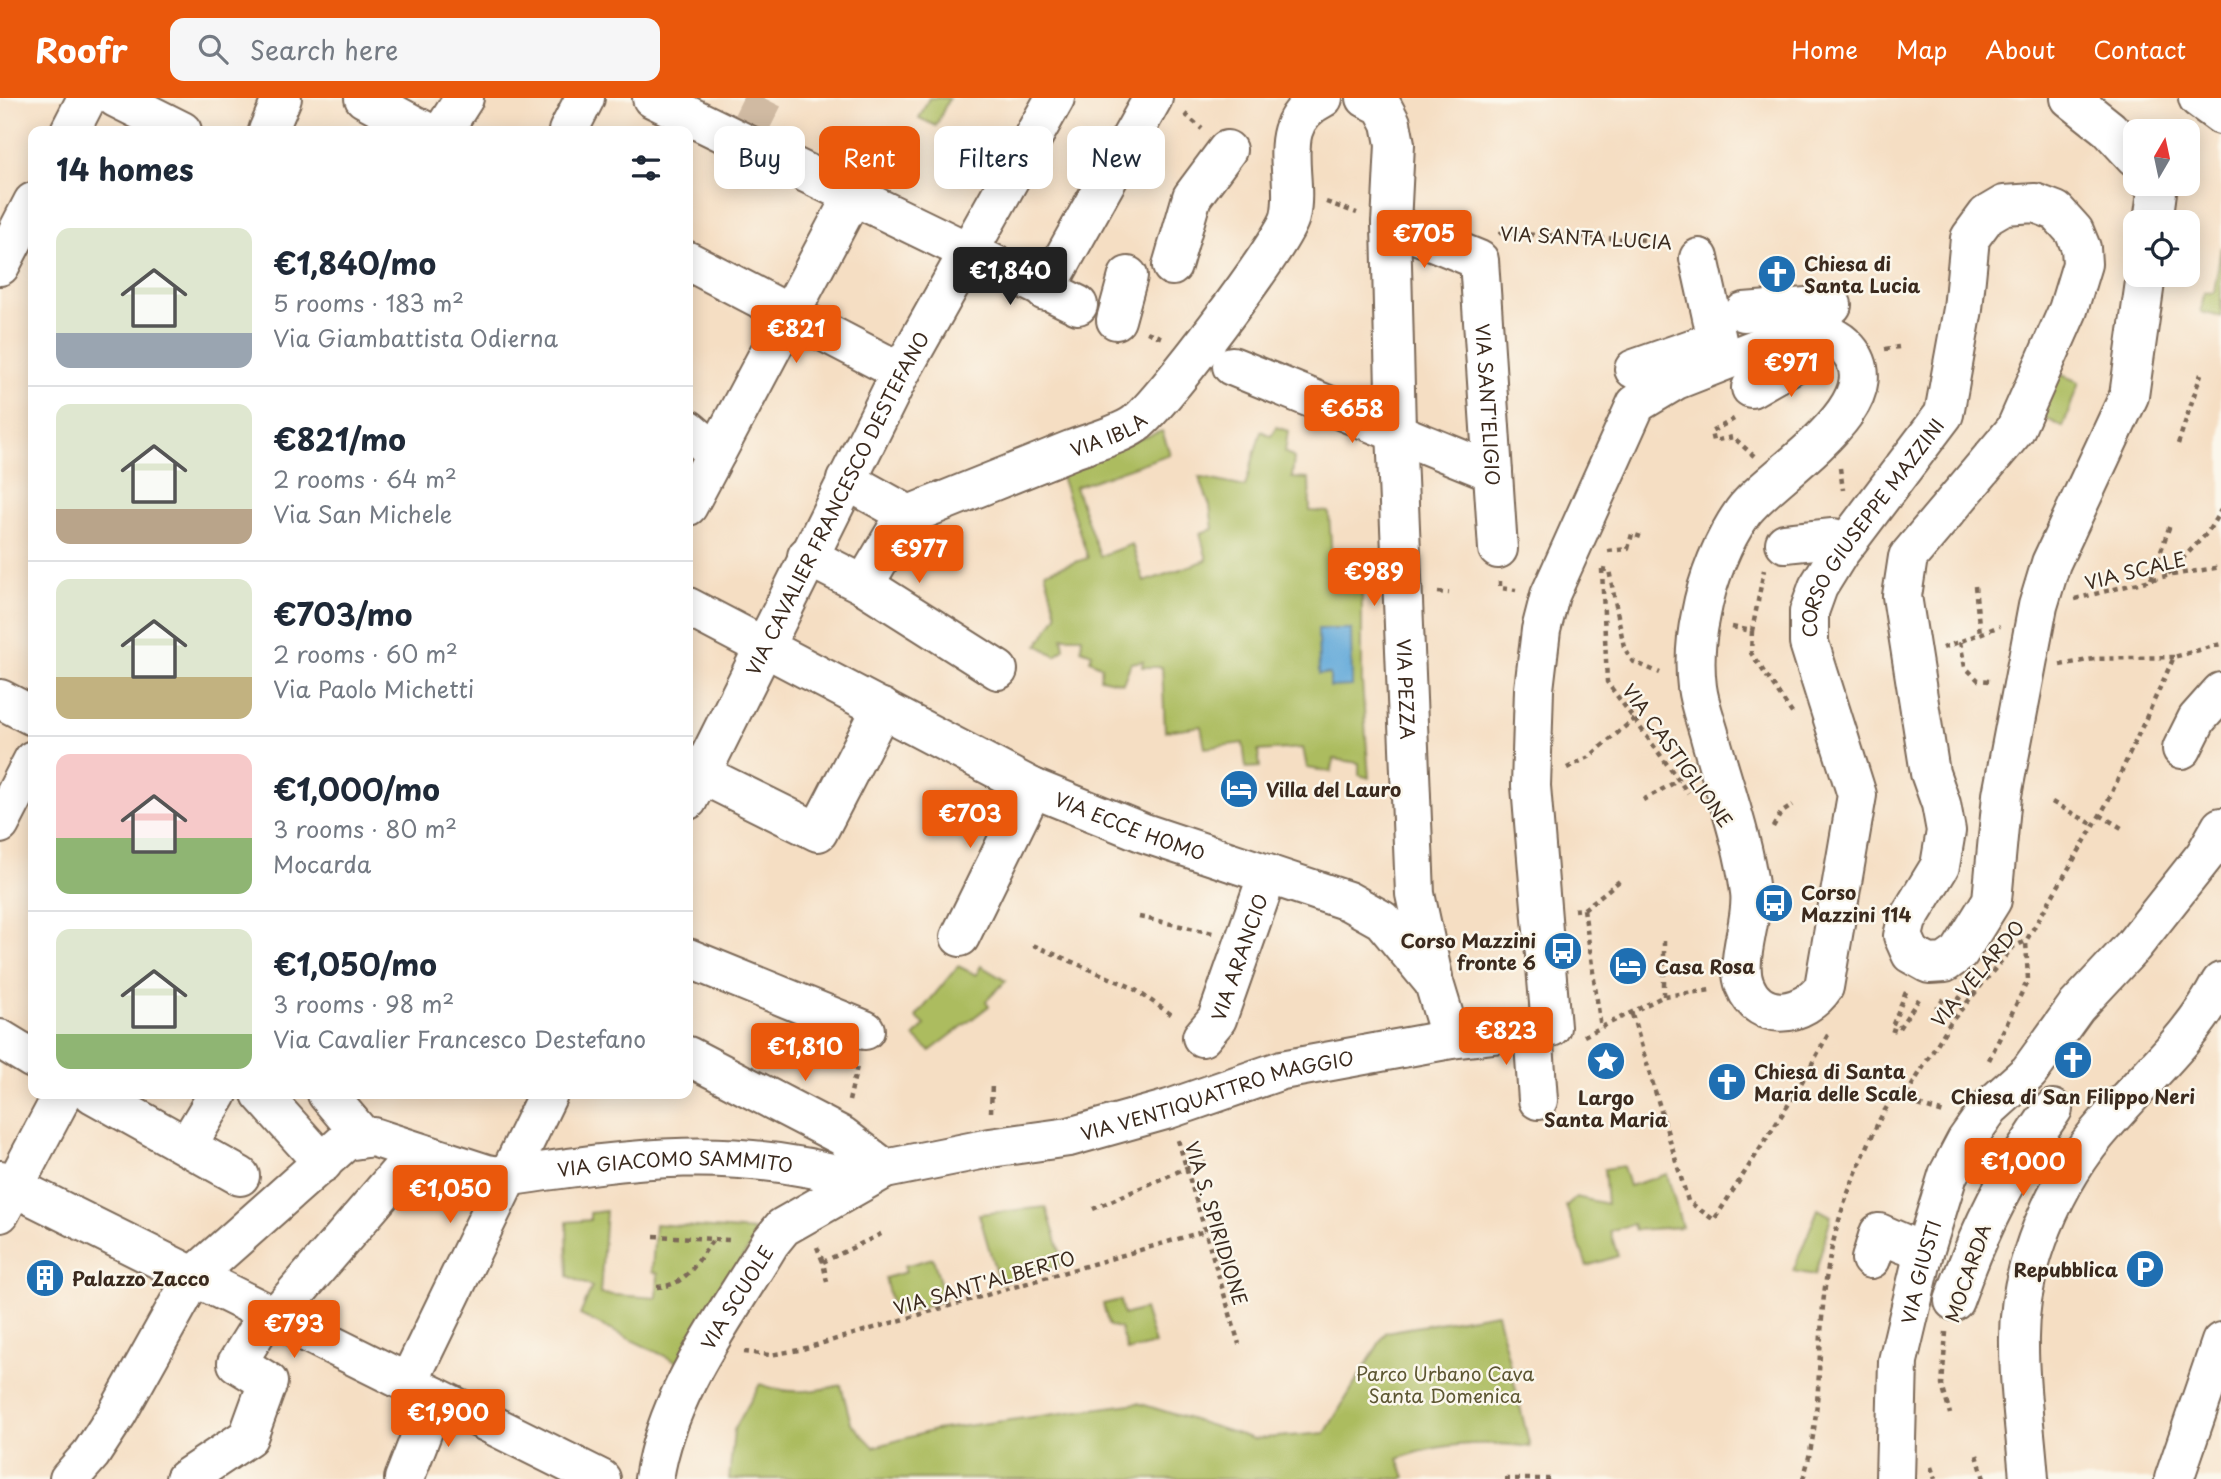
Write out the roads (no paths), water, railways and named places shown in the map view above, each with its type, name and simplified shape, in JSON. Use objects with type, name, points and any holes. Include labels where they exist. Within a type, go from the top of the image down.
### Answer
[{"type":"street","points":[[73,126],[87,98]]},
{"type":"street","points":[[116,98],[172,126]]},
{"type":"street","points":[[270,126],[282,98]]},
{"type":"street","points":[[364,98],[416,126]]},
{"type":"street","points":[[446,126],[464,98]]},
{"type":"street","points":[[571,126],[585,98]]},
{"type":"street","points":[[652,98],[746,135],[852,197],[1062,298],[1153,98]]},
{"type":"street","name":"VIA CAVALIER FRANCESCO DESTEFANO","points":[[694,788],[762,646],[901,372],[1055,98]]},
{"type":"street","name":"VIA IBLA","points":[[909,515],[1135,424],[1165,394],[1262,265],[1290,218],[1289,153],[1296,122],[1308,106],[1323,98]]},
{"type":"street","name":"VIA PEZZA","points":[[1366,98],[1382,106],[1391,123],[1396,162],[1391,224],[1396,430],[1415,894],[1434,983]]},
{"type":"street","points":[[2070,98],[2109,129],[2123,144]]},
{"type":"street","points":[[2198,98],[2221,115]]},
{"type":"street","points":[[1172,266],[1192,197],[1227,150]]},
{"type":"street","points":[[693,483],[702,441],[790,315],[852,197]]},
{"type":"street","name":"CORSO GIUSEPPE MAZZINI","points":[[1538,1100],[1542,1029],[1542,915],[1531,786],[1534,689],[1541,630],[1550,595],[1590,539],[1636,404],[1676,380],[1797,332],[1816,330],[1840,342],[1851,352],[1857,368],[1857,387],[1852,406],[1841,422],[1783,471],[1743,512],[1719,555],[1701,611],[1696,653],[1697,689],[1739,830],[1751,895],[1742,963],[1744,985],[1763,1007],[1786,1013],[1810,1004],[1824,987],[1857,795],[1810,643],[1809,612],[1818,587],[1839,553],[1944,414],[1963,309],[1967,247],[1975,228],[1987,215],[2015,202],[2035,203],[2056,211],[2074,231],[2081,248],[2082,264],[2068,310],[2015,430],[1908,557],[1902,596],[1930,773],[1941,804],[1946,831],[1940,866],[1907,920],[1903,936],[1911,954],[1924,963],[1945,962],[1959,953],[1992,900],[2002,795],[2038,606],[2051,563],[2129,396],[2144,287]]},
{"type":"street","points":[[11,253],[28,214]]},
{"type":"street","name":"VIA SANT'ELIGIO","points":[[1391,224],[1479,260],[1498,549]]},
{"type":"street","name":"VIA SANTA LUCIA","points":[[1634,369],[1717,340],[1699,258]]},
{"type":"street","points":[[693,264],[901,372]]},
{"type":"street","points":[[1116,320],[1128,276]]},
{"type":"street","points":[[1744,312],[1832,305]]},
{"type":"street","points":[[1904,522],[1960,473],[2004,420],[2041,318]]},
{"type":"street","points":[[1751,388],[1802,359]]},
{"type":"street","points":[[1232,366],[1396,430],[1493,472]]},
{"type":"street","points":[[846,480],[909,515],[896,531],[864,586]]},
{"type":"street","points":[[1785,543],[1833,538]]},
{"type":"street","points":[[807,556],[864,586],[998,670]]},
{"type":"street","name":"VIA ECCE HOMO","points":[[693,610],[1033,788],[1144,833],[1348,901],[1382,920],[1434,983],[1451,1039]]},
{"type":"street","points":[[2182,749],[2197,719],[2221,692]]},
{"type":"street","points":[[0,699],[28,713]]},
{"type":"street","points":[[694,788],[818,832],[882,708]]},
{"type":"street","points":[[0,824],[28,770]]},
{"type":"street","points":[[960,937],[1033,788]]},
{"type":"street","name":"VIA GIUSTI","points":[[1895,1479],[1898,1361],[1907,1315],[1948,1175],[1990,1107],[2029,1072],[2076,1007],[2133,946],[2205,855],[2221,827]]},
{"type":"street","name":"VIA ARANCIO","points":[[1202,1037],[1217,1019],[1268,874]]},
{"type":"street","points":[[693,960],[864,1030]]},
{"type":"street","points":[[2029,1479],[2018,1344],[2027,1274],[2050,1210],[2093,1138],[2206,1012],[2221,982]]},
{"type":"street","name":"VIA VENTIQUATTRO MAGGIO","points":[[873,1175],[990,1148],[1069,1137],[1169,1109],[1282,1070],[1451,1039],[1542,1029]]},
{"type":"street","points":[[0,1039],[28,1056]]},
{"type":"street","points":[[693,1059],[842,1136],[873,1175]]},
{"type":"street","points":[[60,1099],[5,1193],[194,1276],[601,1479]]},
{"type":"street","points":[[115,1099],[137,1104],[187,1146],[240,1176]]},
{"type":"street","points":[[187,1146],[215,1099]]},
{"type":"street","points":[[265,1099],[323,1163]]},
{"type":"street","points":[[69,1479],[91,1454],[117,1414],[194,1276],[346,1142],[365,1138],[331,1099]]},
{"type":"street","points":[[404,1479],[422,1390],[505,1177],[545,1099]]},
{"type":"street","name":"MOCARDA","points":[[1954,1301],[1993,1202],[2053,1109]]},
{"type":"street","name":"VIA GIACOMO SAMMITO","points":[[365,1138],[373,1137],[505,1177],[623,1159],[700,1155],[873,1175]]},
{"type":"street","points":[[185,1479],[248,1437],[268,1382],[237,1363],[271,1315],[417,1152]]},
{"type":"street","name":"VIA SCUOLE","points":[[654,1479],[657,1457],[677,1398],[770,1243],[783,1227],[873,1175]]},
{"type":"street","points":[[2174,1479],[2221,1342]]},
{"type":"water","points":[[1318,629],[1351,629],[1352,686],[1330,687],[1330,674],[1319,674]]},
{"type":"tunnel","points":[[750,126],[764,98]]},
{"type":"place","name":"Chiesa di Santa Lucia","points":[[1777,274]]},
{"type":"place","name":"Villa del Lauro","points":[[1239,789]]},
{"type":"place","name":"Corso Mazzini 114","points":[[1774,903]]},
{"type":"place","name":"Corso Mazzini fronte 6","points":[[1563,951]]},
{"type":"place","name":"Casa Rosa","points":[[1628,966]]},
{"type":"place","name":"Chiesa di San Filippo Neri","points":[[2073,1060]]},
{"type":"place","name":"Largo Santa Maria","points":[[1606,1061]]},
{"type":"place","name":"Chiesa di Santa Maria delle Scale","points":[[1727,1082]]},
{"type":"place","name":"Repubblica","points":[[2145,1269]]},
{"type":"place","name":"Palazzo Zacco","points":[[45,1278]]},
{"type":"park label","name":"Parco Urbano Cava Santa Domenica","points":[[1445,1384]]}]
